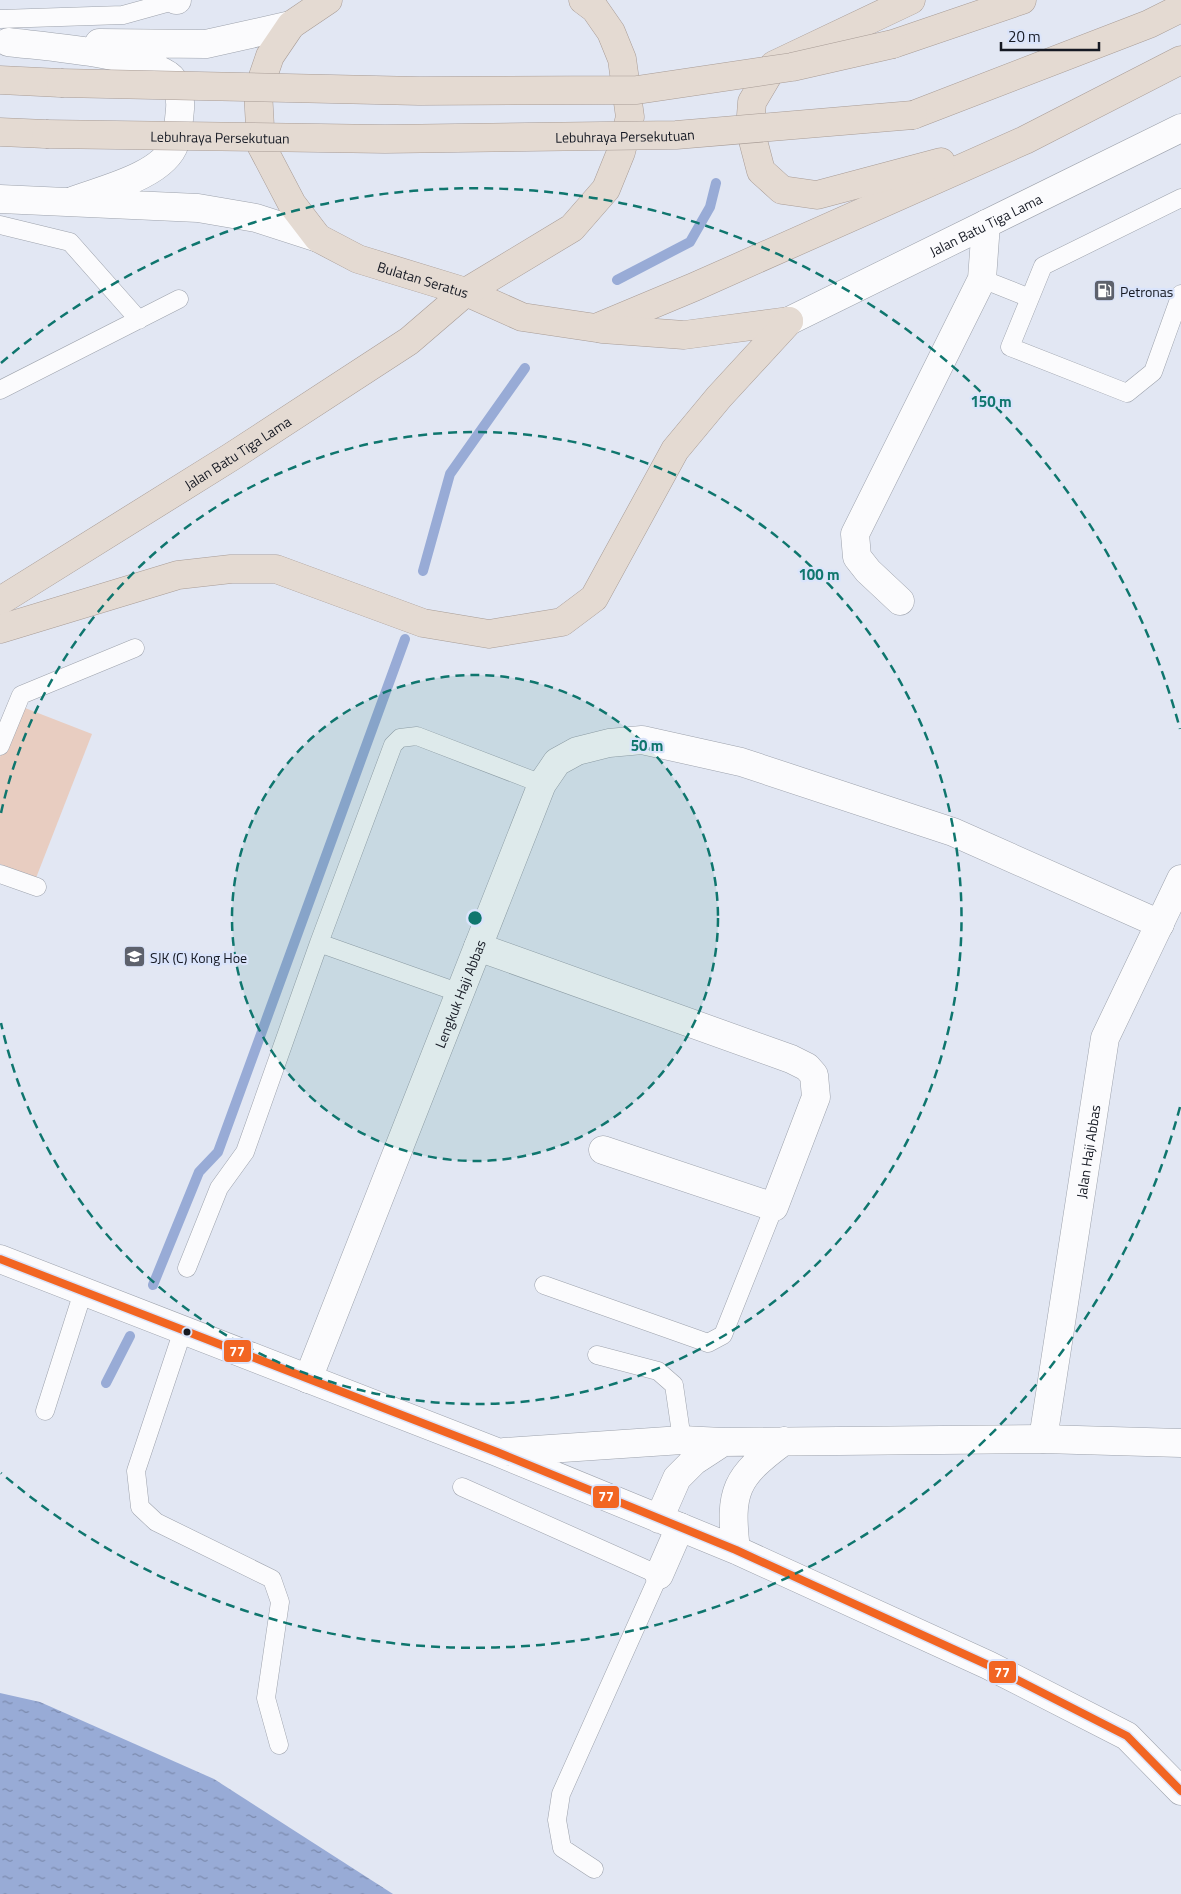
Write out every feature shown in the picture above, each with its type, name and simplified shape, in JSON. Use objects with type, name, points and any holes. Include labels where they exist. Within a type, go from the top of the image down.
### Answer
[{"type":"highway","name":"Bulatan Seratus","points":[[328,0],[291,25],[270,56],[258,91],[262,145],[292,204],[318,238],[358,259],[466,292],[572,228],[606,189],[618,159],[630,118],[622,59],[611,32],[595,9],[583,0]]},
{"type":"highway","points":[[911,0],[774,65],[752,102],[750,129],[761,171],[782,190],[817,195],[1025,140]]},
{"type":"highway","points":[[0,80],[419,91],[637,90],[792,67],[892,44],[1022,0]]},
{"type":"highway","name":"Lebuhraya Persekutuan","points":[[0,132],[385,139],[676,135],[913,115],[1149,24],[1181,8]]},
{"type":"highway","points":[[596,328],[694,288],[1025,140],[1181,60]]},
{"type":"highway","points":[[466,292],[522,317],[596,328],[684,335],[789,321]]},
{"type":"highway","name":"Jalan Batu Tiga Lama","points":[[0,601],[231,458],[409,341],[466,292]]},
{"type":"highway","points":[[0,630],[178,575],[231,569],[276,569],[423,623],[489,634],[562,622],[594,598],[675,450],[719,397],[789,321]]},
{"type":"street","points":[[3,34],[206,44],[291,25]]},
{"type":"street","points":[[3,34],[140,64],[169,76],[178,90],[180,107],[175,144],[159,165],[136,178],[72,201]]},
{"type":"street","name":"Jalan Batu Tiga Lama","points":[[789,321],[1181,128]]},
{"type":"street","points":[[0,199],[198,208],[256,218],[318,238]]},
{"type":"street","points":[[900,600],[868,572],[857,558],[855,534],[982,279],[986,224]]},
{"type":"street","name":"Lengkuk Haji Abbas","points":[[308,1379],[542,784],[557,762],[577,751],[609,742],[642,740],[741,762],[953,832],[1160,924]]},
{"type":"street","name":"Jalan Haji Abbas","points":[[1043,1439],[1105,1038],[1181,879]]},
{"type":"street","points":[[478,948],[807,1067],[814,1075],[816,1097],[774,1207],[603,1150]]},
{"type":"street","points":[[0,1259],[497,1452],[736,1550],[988,1665],[1127,1736],[1181,1791]]},
{"type":"street","points":[[497,1452],[682,1440],[723,1442],[1043,1439],[1181,1442]]},
{"type":"street","points":[[736,1550],[732,1513],[738,1486],[755,1462],[784,1441]]},
{"type":"street","points":[[660,1575],[677,1478],[694,1461],[723,1442]]},
{"type":"lane","points":[[3,34],[122,15],[177,0]]},
{"type":"lane","points":[[1181,198],[1043,266],[1010,347],[1127,393],[1153,372],[1181,294]]},
{"type":"lane","points":[[0,225],[70,242],[139,320]]},
{"type":"lane","points":[[982,279],[1030,298]]},
{"type":"lane","points":[[0,390],[179,299]]},
{"type":"lane","points":[[0,746],[21,695],[135,648]]},
{"type":"lane","points":[[187,1268],[219,1188],[245,1152],[319,943],[393,745],[400,738],[417,736],[542,784]]},
{"type":"lane","points":[[0,874],[36,887]]},
{"type":"lane","points":[[319,943],[460,993]]},
{"type":"lane","points":[[544,1285],[708,1343],[723,1335],[774,1207]]},
{"type":"lane","points":[[45,1411],[82,1292]]},
{"type":"lane","points":[[183,1330],[136,1471],[140,1507],[156,1522],[272,1579],[280,1602],[266,1698],[279,1745]]},
{"type":"lane","points":[[597,1355],[658,1371],[674,1385],[682,1440]]},
{"type":"lane","points":[[462,1487],[660,1575],[561,1794],[557,1820],[562,1848],[594,1869]]},
{"type":"shaded area","points":[[20,706],[92,734],[36,878],[0,864],[0,757]]},
{"type":"water","points":[[0,1693],[40,1702],[214,1779],[393,1894],[0,1894]]},
{"type":"waterway","points":[[617,280],[690,242],[710,207],[716,183]]},
{"type":"waterway","points":[[423,571],[450,474],[525,368]]},
{"type":"waterway","points":[[153,1285],[199,1172],[218,1152],[405,639]]},
{"type":"waterway","points":[[106,1383],[130,1336]]},
{"type":"transit line","name":"77","points":[[0,1259],[497,1452],[736,1550],[988,1665],[1127,1736],[1181,1791]]},
{"type":"place","name":"Petronas","points":[[1104,291]]},
{"type":"place","name":"SJK (C) Kong Hoe","points":[[134,957]]}]
